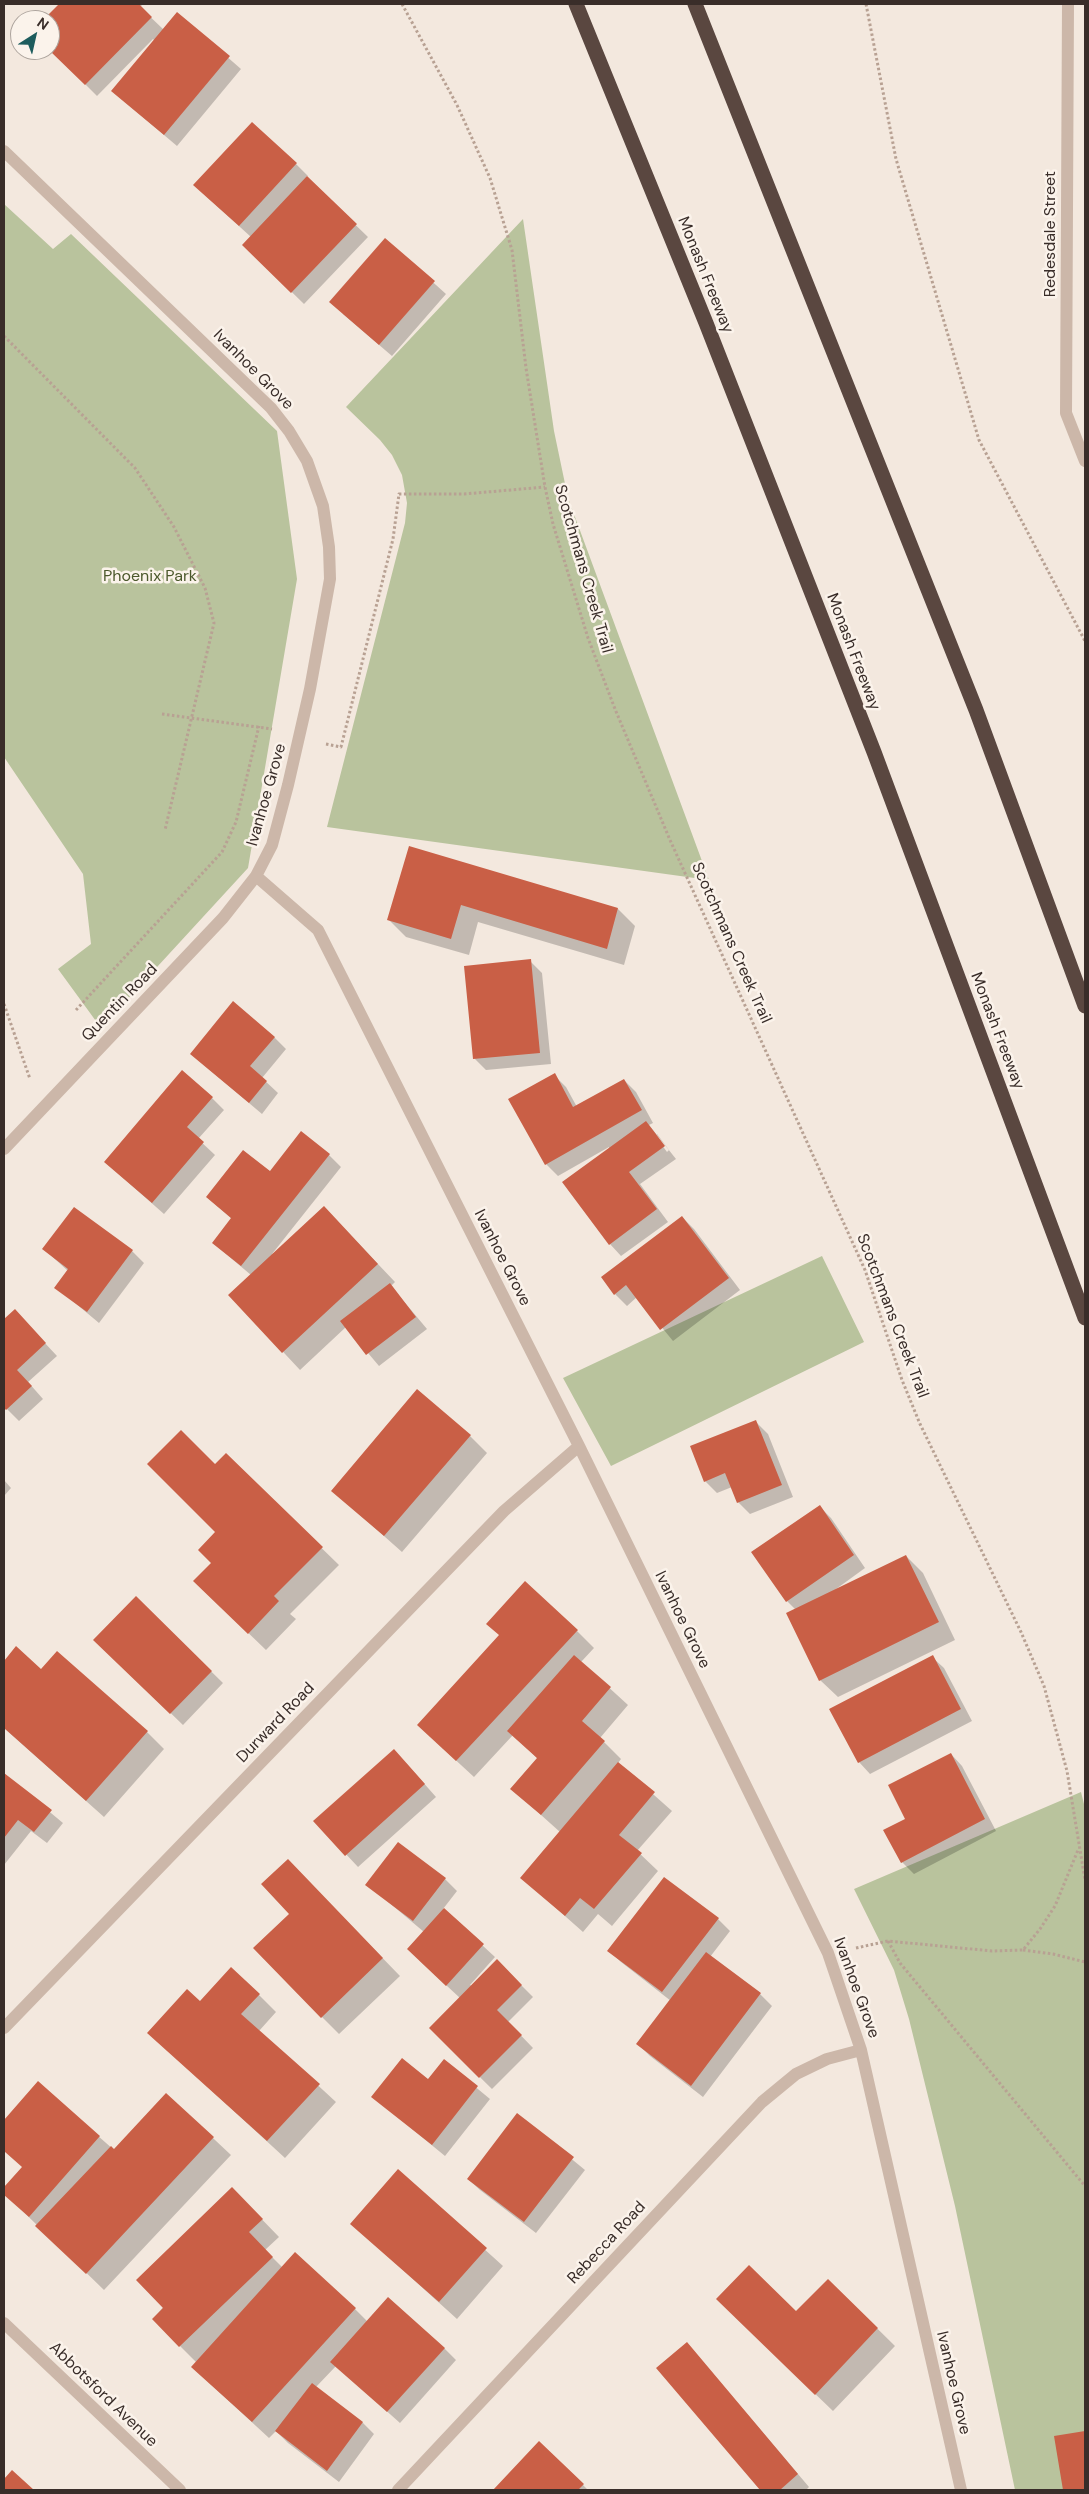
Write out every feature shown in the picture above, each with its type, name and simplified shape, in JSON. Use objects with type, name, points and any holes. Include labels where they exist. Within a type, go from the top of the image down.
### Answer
[{"type":"highway","name":"Monash Freeway","points":[[576,4],[706,323],[874,752],[1085,1318]]},
{"type":"highway","points":[[695,4],[976,710],[1085,1006]]},
{"type":"street","name":"Redesdale Street","points":[[1068,4],[1066,413],[1085,461]]},
{"type":"street","name":"Ivanhoe Grove","points":[[4,151],[271,408],[294,438],[316,483],[323,506],[329,548],[330,579],[304,717],[282,811],[272,845],[256,876],[318,930],[578,1446],[828,1953],[861,2050],[960,2490]]},
{"type":"street","name":"Quentin Road","points":[[4,1149],[223,918],[256,876]]},
{"type":"street","name":"Durward Road","points":[[4,2028],[504,1511],[578,1446]]},
{"type":"street","name":"Rebecca Road","points":[[398,2490],[762,2102],[796,2074],[827,2059],[861,2050]]},
{"type":"street","name":"Abbotsford Avenue","points":[[4,2323],[180,2490]]},
{"type":"path","name":"Scotchmans Creek Trail","points":[[402,4],[457,105],[490,178],[512,250],[526,368],[545,487],[553,524],[588,638],[615,709],[670,840],[864,1270],[902,1380],[920,1424],[1021,1632],[1044,1686],[1067,1771],[1085,1880]]},
{"type":"path","points":[[866,4],[896,159],[979,440],[1085,641]]},
{"type":"path","points":[[4,336],[135,468],[174,527],[205,588],[214,623],[165,830]]},
{"type":"path","points":[[321,742],[340,747],[393,539],[399,494],[464,494],[545,487]]},
{"type":"path","points":[[162,714],[277,730]]},
{"type":"path","points":[[76,1010],[222,852],[236,822],[259,726]]},
{"type":"path","points":[[4,1004],[41,1110]]},
{"type":"path","points":[[1023,1950],[1056,1906],[1079,1849]]},
{"type":"path","points":[[1085,1962],[1023,1950],[992,1951],[888,1941],[900,1963],[1085,2186]]},
{"type":"green space","name":"Phoenix Park","points":[[4,204],[53,249],[71,234],[277,431],[297,579],[248,868],[101,1028],[58,969],[91,944],[83,874],[4,757]]},
{"type":"green space","points":[[523,219],[554,431],[568,498],[709,880],[327,827],[405,523],[407,503],[402,475],[392,455],[380,440],[346,407]]},
{"type":"green space","points":[[822,1256],[864,1342],[611,1466],[563,1378]]},
{"type":"green space","points":[[1081,1792],[1085,1808],[1085,2490],[1015,2490],[955,2206],[909,2019],[894,1970],[854,1889]]},
{"type":"building","points":[[59,4],[139,4],[152,17],[85,85],[59,60],[60,10],[53,10]]},
{"type":"building","points":[[177,12],[230,56],[164,135],[111,91]]},
{"type":"building","points":[[252,122],[297,163],[239,226],[193,185]]},
{"type":"building","points":[[307,176],[357,224],[291,293],[242,245]]},
{"type":"building","points":[[385,238],[435,281],[379,345],[329,302]]},
{"type":"building","points":[[409,846],[618,908],[607,949],[461,905],[451,939],[387,920]]},
{"type":"building","points":[[531,959],[540,1053],[473,1059],[464,966]]},
{"type":"building","points":[[233,1001],[275,1037],[250,1066],[267,1081],[249,1103],[190,1054]]},
{"type":"building","points":[[182,1070],[213,1097],[187,1127],[204,1142],[152,1203],[104,1162]]},
{"type":"building","points":[[555,1073],[573,1107],[624,1079],[642,1110],[545,1165],[508,1099]]},
{"type":"building","points":[[646,1121],[665,1146],[629,1172],[657,1209],[609,1245],[562,1182]]},
{"type":"building","points":[[301,1131],[330,1154],[241,1266],[212,1243],[231,1218],[206,1197],[243,1150],[270,1171]]},
{"type":"building","points":[[324,1206],[378,1264],[282,1353],[228,1295]]},
{"type":"building","points":[[74,1207],[133,1250],[87,1312],[54,1288],[68,1269],[42,1249]]},
{"type":"building","points":[[682,1216],[729,1278],[660,1330],[626,1285],[614,1295],[601,1277]]},
{"type":"building","points":[[390,1283],[416,1317],[366,1355],[340,1321]]},
{"type":"building","points":[[15,1309],[46,1343],[17,1370],[32,1386],[6,1410],[4,1408],[4,1319]]},
{"type":"building","points":[[417,1389],[471,1435],[384,1536],[331,1491]]},
{"type":"building","points":[[756,1420],[782,1485],[737,1503],[725,1473],[704,1482],[690,1446]]},
{"type":"building","points":[[181,1430],[215,1464],[226,1453],[323,1547],[274,1596],[279,1601],[248,1634],[193,1581],[211,1563],[198,1550],[215,1532],[147,1464]]},
{"type":"building","points":[[820,1505],[854,1555],[786,1602],[751,1552]]},
{"type":"building","points":[[906,1555],[939,1622],[819,1681],[786,1613]]},
{"type":"building","points":[[525,1581],[578,1630],[456,1761],[417,1725],[499,1635],[486,1624]]},
{"type":"building","points":[[136,1596],[212,1671],[170,1714],[93,1640]]},
{"type":"building","points":[[16,1646],[41,1669],[57,1651],[148,1731],[86,1801],[4,1728],[4,1661]]},
{"type":"building","points":[[574,1655],[611,1687],[582,1721],[605,1741],[541,1815],[510,1789],[537,1758],[507,1731]]},
{"type":"building","points":[[933,1655],[961,1709],[858,1763],[829,1709]]},
{"type":"building","points":[[394,1749],[425,1784],[345,1856],[313,1821]]},
{"type":"building","points":[[951,1753],[985,1819],[901,1863],[883,1830],[905,1819],[888,1785]]},
{"type":"building","points":[[618,1762],[655,1792],[619,1835],[642,1853],[594,1909],[580,1898],[565,1916],[520,1878]]},
{"type":"building","points":[[4,1773],[52,1810],[34,1832],[18,1820],[4,1838]]},
{"type":"building","points":[[398,1842],[446,1878],[413,1921],[365,1885]]},
{"type":"building","points":[[288,1859],[383,1958],[321,2018],[253,1948],[289,1914],[261,1884]]},
{"type":"building","points":[[664,1877],[719,1918],[662,1992],[607,1951]]},
{"type":"building","points":[[444,1908],[484,1944],[446,1986],[407,1949]]},
{"type":"building","points":[[706,1952],[761,1993],[691,2086],[636,2044]]},
{"type":"building","points":[[497,1959],[522,1985],[497,2010],[522,2035],[479,2078],[429,2028]]},
{"type":"building","points":[[231,1967],[260,1994],[241,2014],[320,2084],[267,2141],[147,2033],[187,1989],[200,2001]]},
{"type":"building","points":[[402,2058],[428,2079],[444,2059],[478,2086],[432,2145],[371,2097]]},
{"type":"building","points":[[38,2081],[100,2136],[29,2217],[4,2195],[4,2187],[22,2167],[4,2151],[4,2120]]},
{"type":"building","points":[[166,2093],[214,2137],[86,2274],[35,2226],[111,2146],[114,2149]]},
{"type":"building","points":[[517,2113],[574,2157],[524,2222],[467,2179]]},
{"type":"building","points":[[398,2169],[487,2248],[439,2302],[350,2224]]},
{"type":"building","points":[[232,2187],[263,2219],[249,2232],[273,2257],[179,2347],[152,2319],[163,2308],[136,2280]]},
{"type":"building","points":[[295,2252],[356,2308],[252,2422],[191,2367]]},
{"type":"building","points":[[749,2265],[796,2311],[828,2279],[878,2328],[815,2395],[716,2299]]},
{"type":"building","points":[[388,2297],[445,2348],[387,2412],[330,2362]]},
{"type":"building","points":[[687,2342],[798,2474],[780,2490],[760,2490],[656,2368]]},
{"type":"building","points":[[312,2383],[363,2422],[327,2471],[275,2431]]},
{"type":"building","points":[[1085,2431],[1085,2490],[1063,2490],[1054,2436]]},
{"type":"building","points":[[539,2441],[584,2484],[578,2490],[493,2490]]},
{"type":"building","points":[[12,2470],[34,2490],[4,2490],[4,2479]]}]
